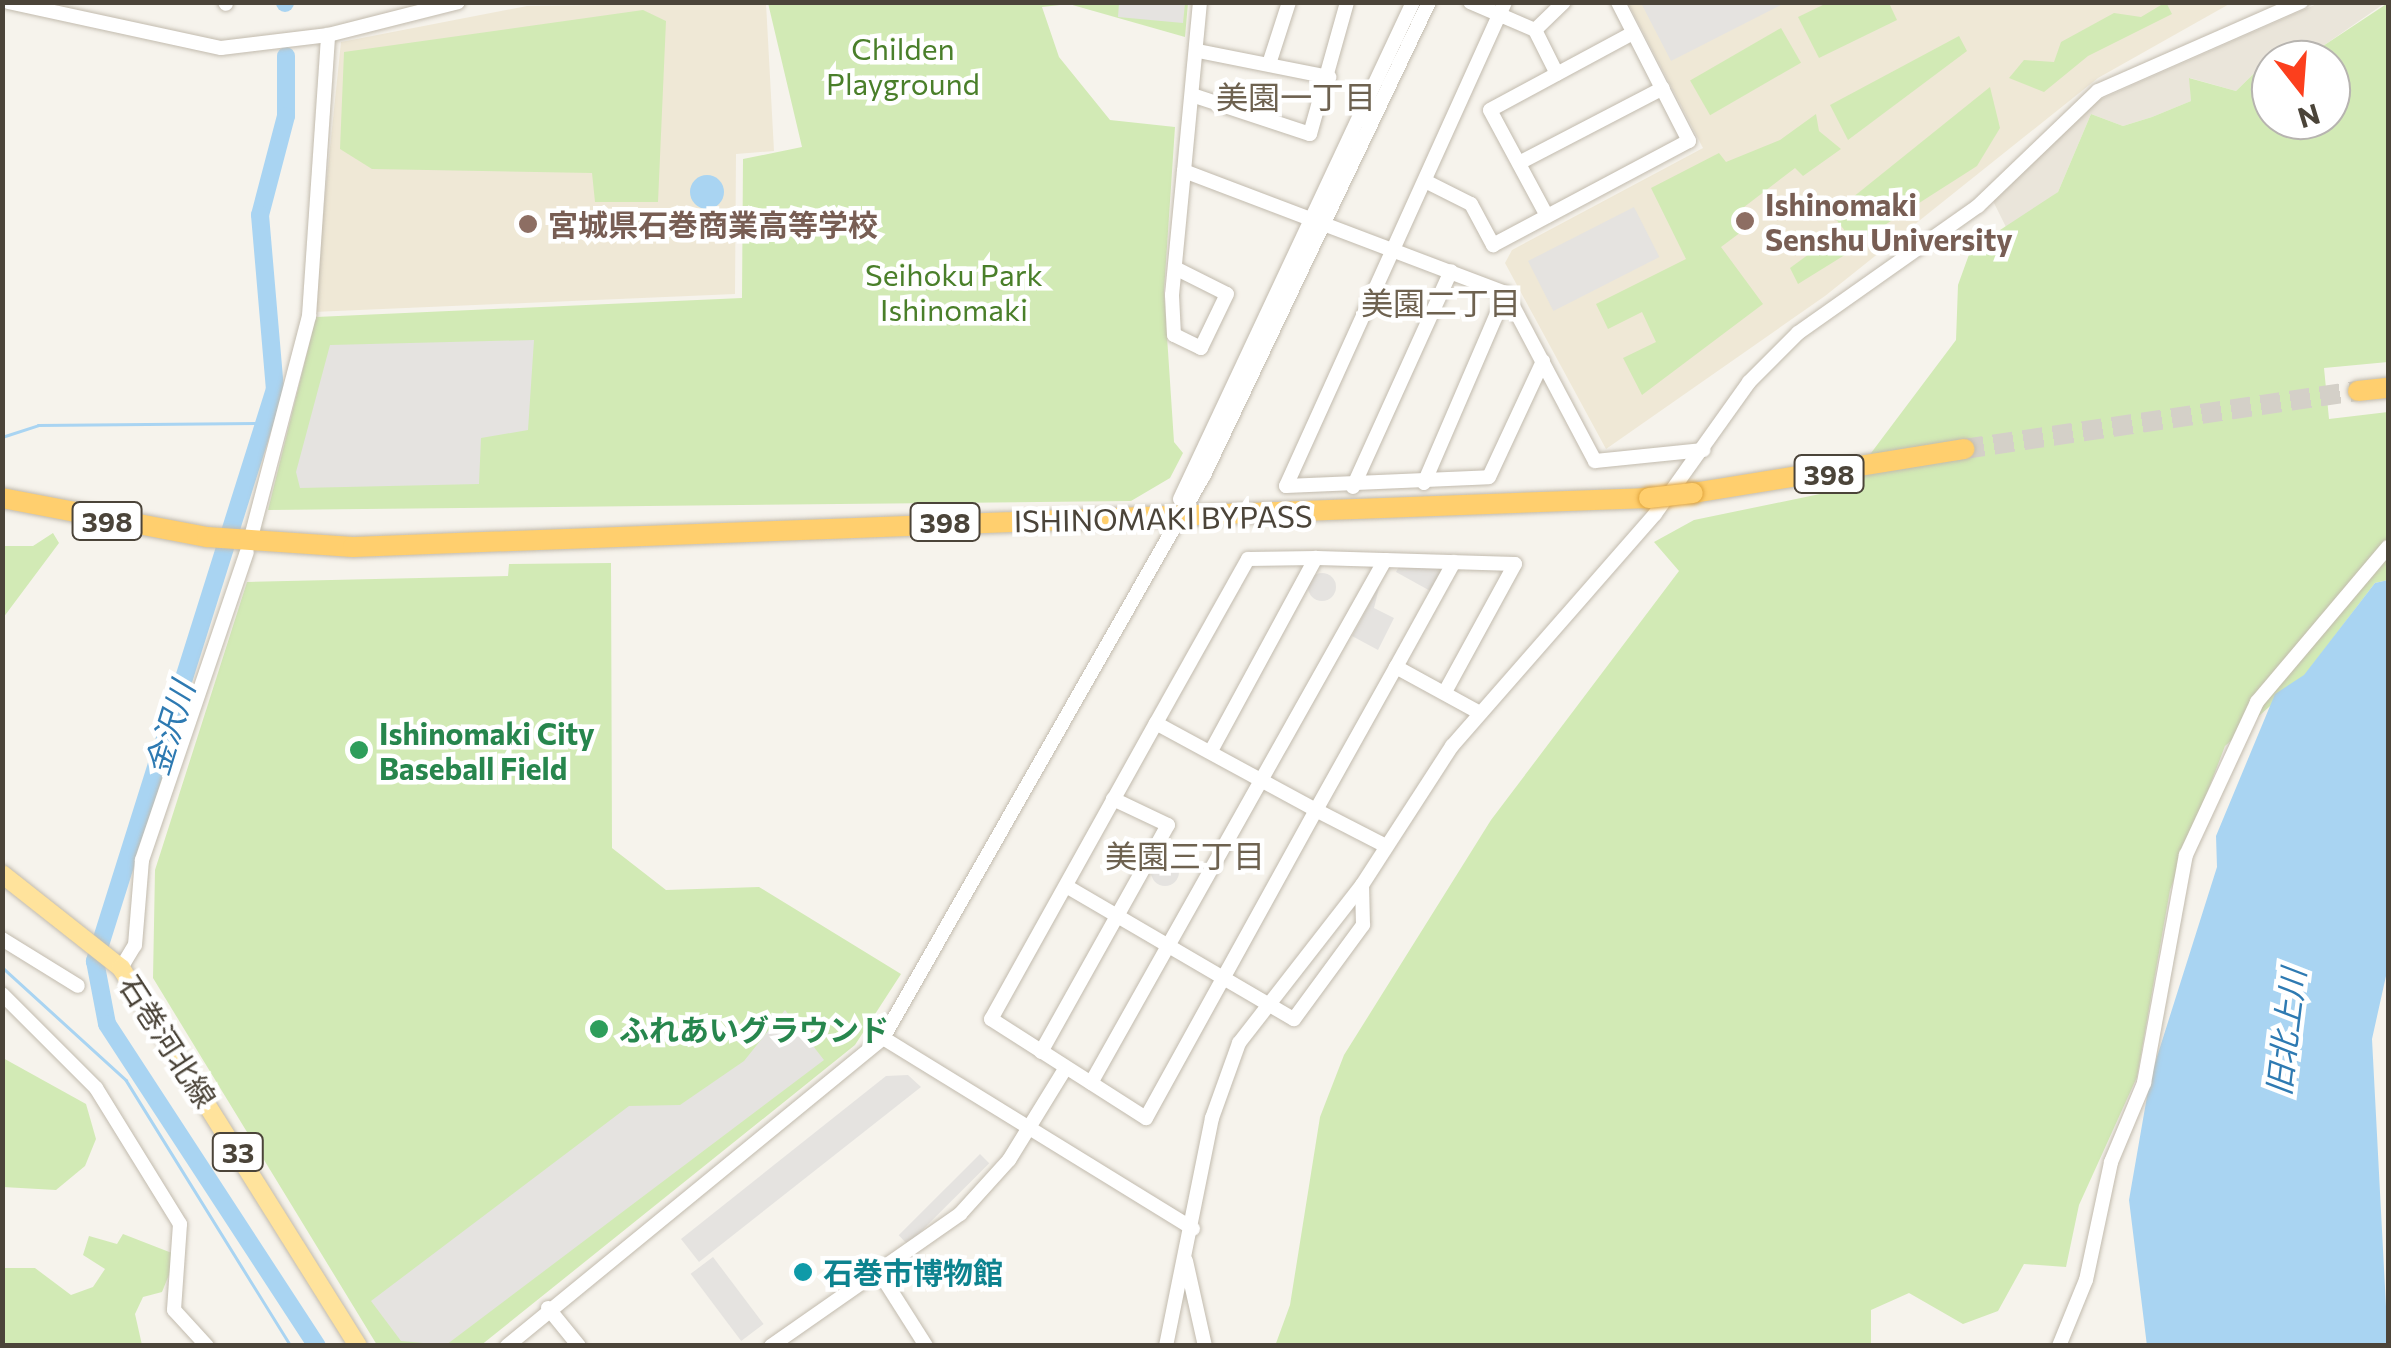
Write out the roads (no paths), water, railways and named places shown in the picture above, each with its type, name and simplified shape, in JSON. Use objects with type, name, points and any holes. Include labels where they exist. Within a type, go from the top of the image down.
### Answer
[{"type":"highway","points":[[2358,391],[2388,388]]},
{"type":"highway","name":"ISHINOMAKI BYPASS","points":[[2,498],[246,544],[610,542],[1649,498],[1964,449]]},
{"type":"main road","name":"石巻河北線","points":[[2,874],[82,929],[118,964],[358,1346]]},
{"type":"street","points":[[8,2],[221,48],[328,35],[458,2]]},
{"type":"street","points":[[1175,268],[1226,294],[1200,348],[1174,335],[1175,268],[1195,96],[1200,2]]},
{"type":"street","points":[[1195,96],[1310,134],[1329,77],[1346,2]]},
{"type":"street","points":[[1173,518],[1413,2]]},
{"type":"street","points":[[507,1346],[548,1308],[884,1038],[1173,518],[1330,224],[1429,2]]},
{"type":"street","points":[[1470,2],[1502,9],[1535,30],[1558,74]]},
{"type":"street","points":[[1535,30],[1564,2]]},
{"type":"street","points":[[1427,182],[1471,204],[1493,245],[1689,142],[1618,2]]},
{"type":"street","points":[[1166,1346],[1219,1091],[1268,999],[1362,885],[1480,713],[1703,450],[1772,354],[1978,206],[2098,91],[2301,2]]},
{"type":"street","points":[[1269,64],[1284,4]]},
{"type":"street","points":[[1502,9],[1427,182],[1286,486],[1352,487],[1489,478],[1543,361]]},
{"type":"street","points":[[1548,216],[1490,110],[1633,33]]},
{"type":"street","points":[[118,964],[136,945],[142,860],[246,544],[309,316],[328,35]]},
{"type":"street","points":[[1198,51],[1329,77]]},
{"type":"street","points":[[1520,163],[1663,88]]},
{"type":"street","points":[[1184,171],[1506,294],[1595,461],[1703,450]]},
{"type":"street","points":[[1352,487],[1451,271]]},
{"type":"street","points":[[1424,483],[1506,294]]},
{"type":"street","points":[[2060,1346],[2086,1280],[2111,1162],[2144,1083],[2186,855],[2257,702],[2388,547]]},
{"type":"street","points":[[1445,692],[1516,564],[1454,562],[1316,558],[1248,559],[991,1019],[1146,1118],[1454,562]]},
{"type":"street","points":[[1211,751],[1316,558]]},
{"type":"street","points":[[1090,1084],[1172,946],[1385,560]]},
{"type":"street","points":[[1396,667],[1480,713]]},
{"type":"street","points":[[1156,722],[1386,846]]},
{"type":"street","points":[[1041,1052],[1168,825],[1113,799]]},
{"type":"street","points":[[1066,886],[1300,1015],[1363,925],[1362,885]]},
{"type":"street","points":[[2,939],[78,986]]},
{"type":"street","points":[[2,994],[96,1088],[180,1224],[174,1310],[207,1346]]},
{"type":"street","points":[[884,1038],[1192,1229]]},
{"type":"street","points":[[770,1346],[880,1275],[960,1214],[1030,1129],[1066,1068]]},
{"type":"street","points":[[1186,1260],[1205,1346]]},
{"type":"street","points":[[880,1275],[926,1346]]},
{"type":"street","points":[[548,1308],[580,1346]]},
{"type":"street","points":[[1173,1316],[1199,1321]]},
{"type":"water","points":[[707,175],[719,180],[724,192],[719,204],[707,209],[695,204],[690,192],[695,180]]},
{"type":"water","name":"旧北上川","points":[[2388,580],[2388,967],[2372,1039],[2388,1345],[2147,1346],[2129,1200],[2150,1079],[2217,867],[2216,836],[2275,694],[2304,675],[2375,583]]},
{"type":"waterway","name":"金沢川","points":[[286,56],[286,116],[260,215],[275,389],[95,961],[107,1024],[317,1346]]},
{"type":"waterway","points":[[2,437],[38,425],[263,423]]},
{"type":"waterway","points":[[2,967],[126,1080],[291,1346]]},
{"type":"tunnel","points":[[1964,449],[2358,391]]},
{"type":"place","name":"Ishinomaki Senshu University","points":[[1745,221]]},
{"type":"place","name":"宮城県石巻商業高等学校","points":[[528,224]]},
{"type":"place","name":"Ishinomaki City Baseball Field","points":[[359,750]]},
{"type":"place","name":"ふれあいグラウンド","points":[[599,1029]]},
{"type":"place","name":"石巻市博物館","points":[[803,1272]]},
{"type":"district","name":"美園一丁目","points":[[1296,96]]},
{"type":"district","name":"美園二丁目","points":[[1441,302]]},
{"type":"district","name":"美園三丁目","points":[[1185,855]]},
{"type":"park label","name":"Childen Playground","points":[[903,65]]},
{"type":"park label","name":"Seihoku Park Ishinomaki","points":[[954,291]]}]
